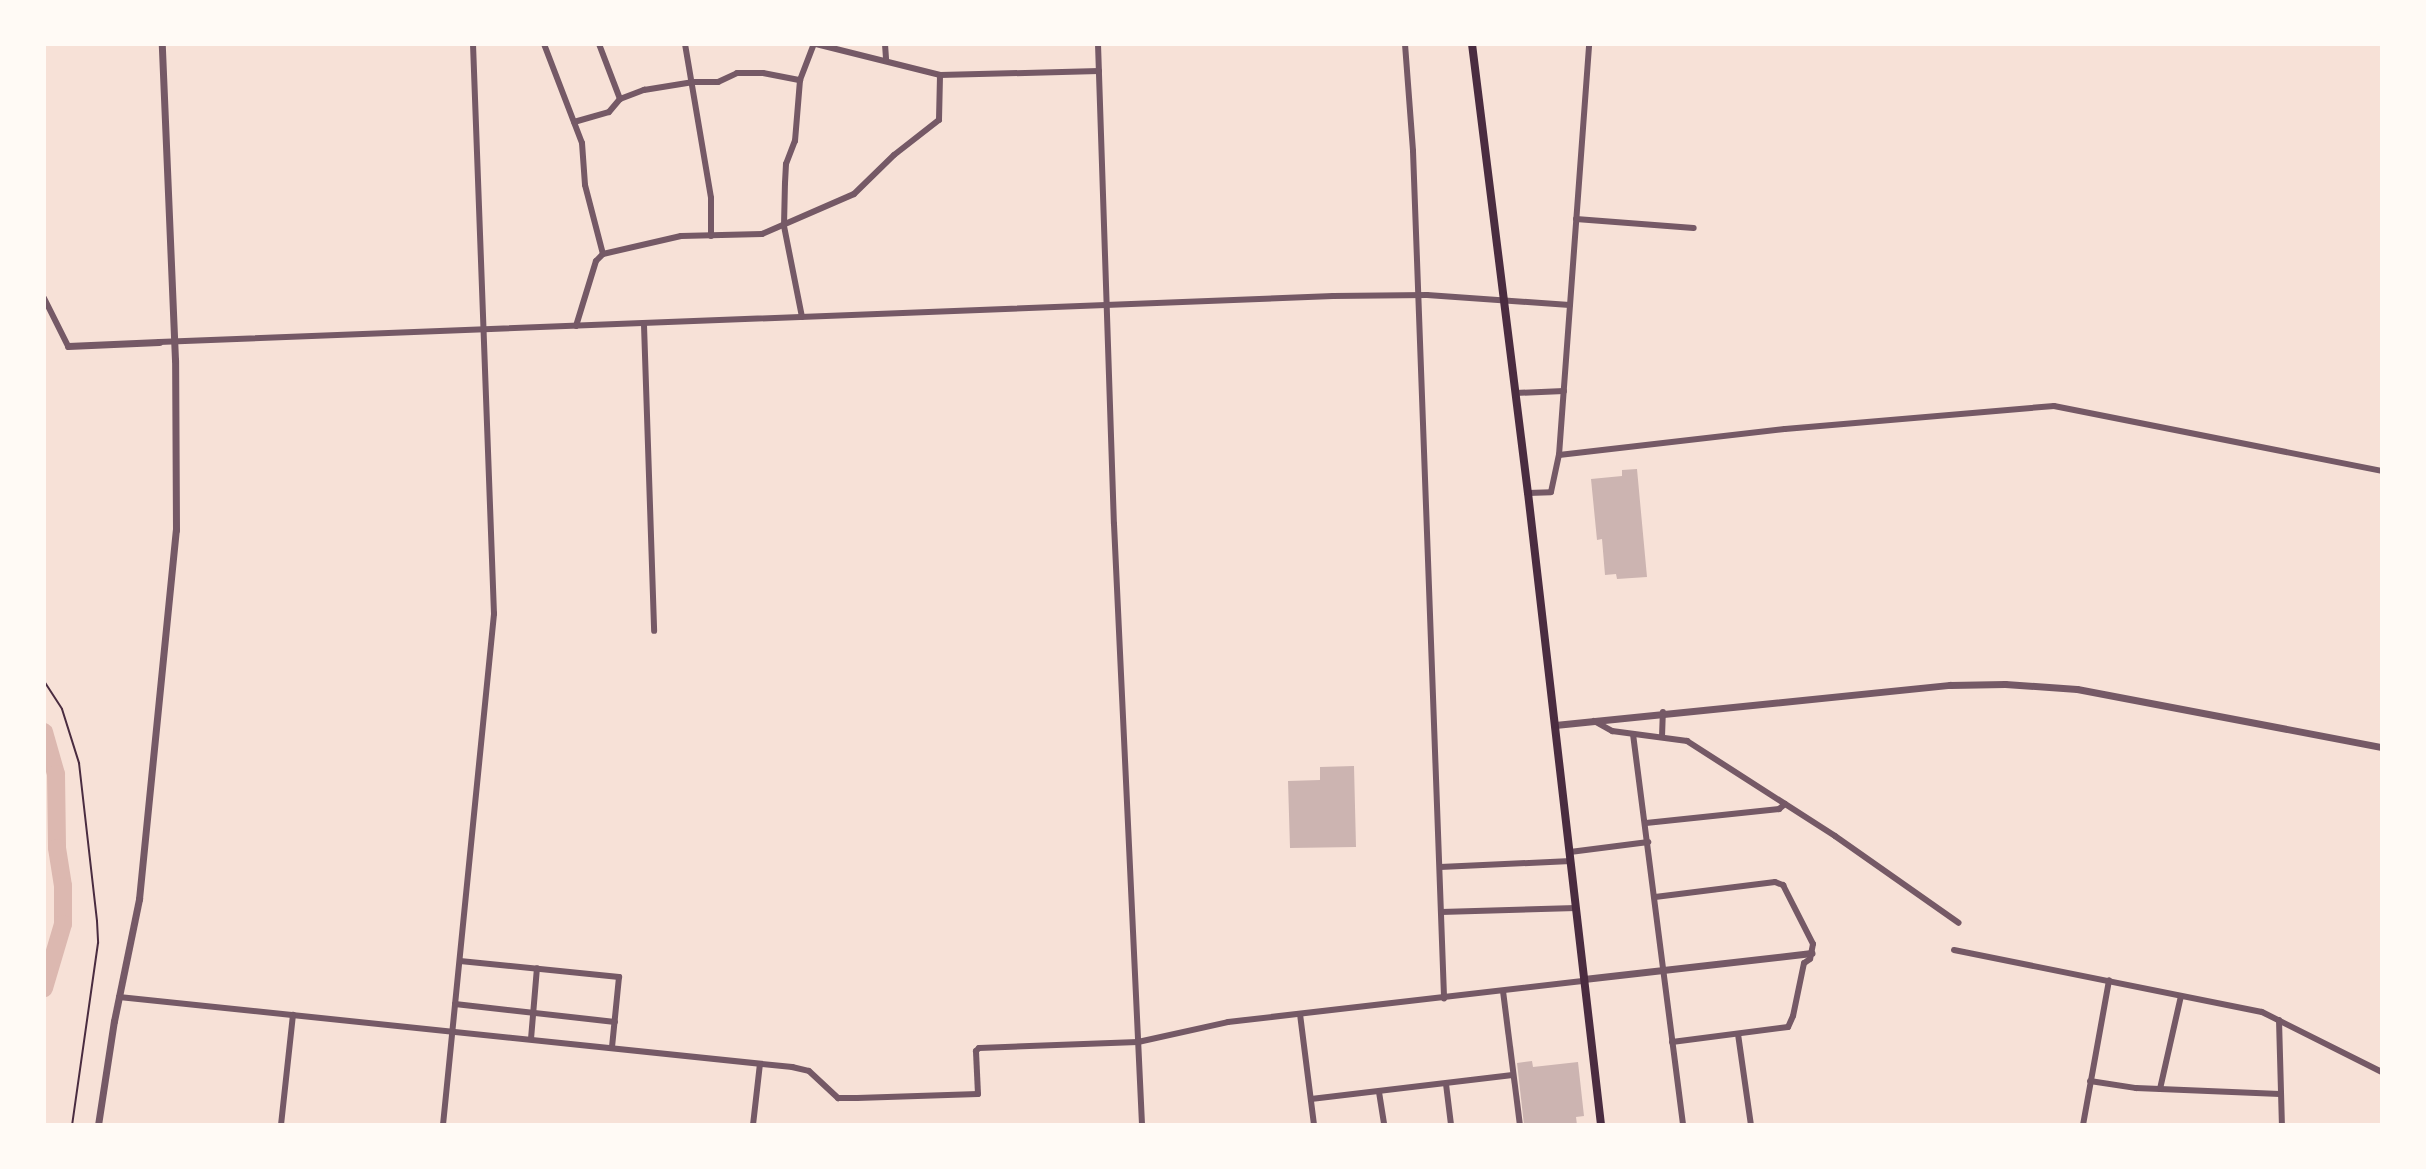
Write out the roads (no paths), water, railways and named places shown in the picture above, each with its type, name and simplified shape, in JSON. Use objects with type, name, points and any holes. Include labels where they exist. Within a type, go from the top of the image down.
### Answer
[{"type":"main road","points":[[1472,44],[1528,493],[1601,1125]]},
{"type":"street","points":[[98,1125],[139,899],[173,581],[178,462],[162,44]]},
{"type":"street","points":[[443,1125],[494,614],[473,44]]},
{"type":"street","points":[[544,44],[582,143],[585,185],[603,254]]},
{"type":"street","points":[[599,44],[620,99]]},
{"type":"street","points":[[685,44],[693,82],[697,130],[711,198],[711,236]]},
{"type":"street","points":[[802,317],[784,226],[786,164],[795,141],[800,80],[815,44],[940,75],[1099,71]]},
{"type":"street","points":[[885,44],[886,60]]},
{"type":"street","points":[[1098,44],[1142,1125]]},
{"type":"street","points":[[1405,44],[1413,151],[1444,998]]},
{"type":"street","points":[[1528,493],[1551,492],[1559,455],[1589,44]]},
{"type":"street","points":[[574,122],[609,112],[620,99],[644,90],[693,82],[718,82],[737,73],[763,73],[800,80]]},
{"type":"street","points":[[576,326],[596,261],[603,254],[681,236],[751,236],[784,226],[854,194],[894,155],[939,120],[940,75]]},
{"type":"street","points":[[1576,219],[1694,228]]},
{"type":"street","points":[[44,298],[68,346],[1418,295],[1502,298],[1570,305]]},
{"type":"street","points":[[644,325],[654,631]]},
{"type":"street","points":[[1515,393],[1564,391]]},
{"type":"street","points":[[1559,455],[1785,429],[2054,406],[2382,471]]},
{"type":"street","points":[[1555,725],[1950,685],[2005,684],[2077,689],[2382,747]]},
{"type":"street","points":[[1662,737],[1663,712]]},
{"type":"street","points":[[1594,721],[1612,731],[1687,741],[1959,923]]},
{"type":"street","points":[[1633,734],[1683,1125]]},
{"type":"street","points":[[1646,823],[1779,809],[1785,804]]},
{"type":"street","points":[[1440,867],[1570,857],[1648,842]]},
{"type":"street","points":[[1655,897],[1775,882],[1783,885],[1813,944],[1812,953],[1804,963],[1791,1023],[1738,1034],[1672,1042]]},
{"type":"street","points":[[1441,912],[1576,908]]},
{"type":"street","points":[[1954,950],[2262,1012],[2382,1072]]},
{"type":"street","points":[[119,997],[760,1064],[809,1071],[838,1098],[978,1094],[976,1051],[979,1048],[1138,1042],[1228,1022],[1812,953]]},
{"type":"street","points":[[460,961],[619,977],[612,1047]]},
{"type":"street","points":[[531,1039],[537,968]]},
{"type":"street","points":[[2083,1125],[2109,980]]},
{"type":"street","points":[[1503,991],[1520,1125]]},
{"type":"street","points":[[2160,1089],[2181,996]]},
{"type":"street","points":[[455,1004],[615,1022]]},
{"type":"street","points":[[1300,1014],[1314,1125]]},
{"type":"street","points":[[281,1125],[293,1015]]},
{"type":"street","points":[[2279,1020],[2282,1125]]},
{"type":"street","points":[[1738,1034],[1751,1125]]},
{"type":"street","points":[[753,1125],[760,1064]]},
{"type":"street","points":[[1311,1099],[1513,1075]]},
{"type":"street","points":[[2090,1081],[2160,1089],[2280,1094]]},
{"type":"street","points":[[1446,1084],[1451,1125]]},
{"type":"street","points":[[1379,1092],[1384,1125]]},
{"type":"waterway","points":[[44,732],[56,774],[57,848],[63,886],[63,924],[44,988]]}]
